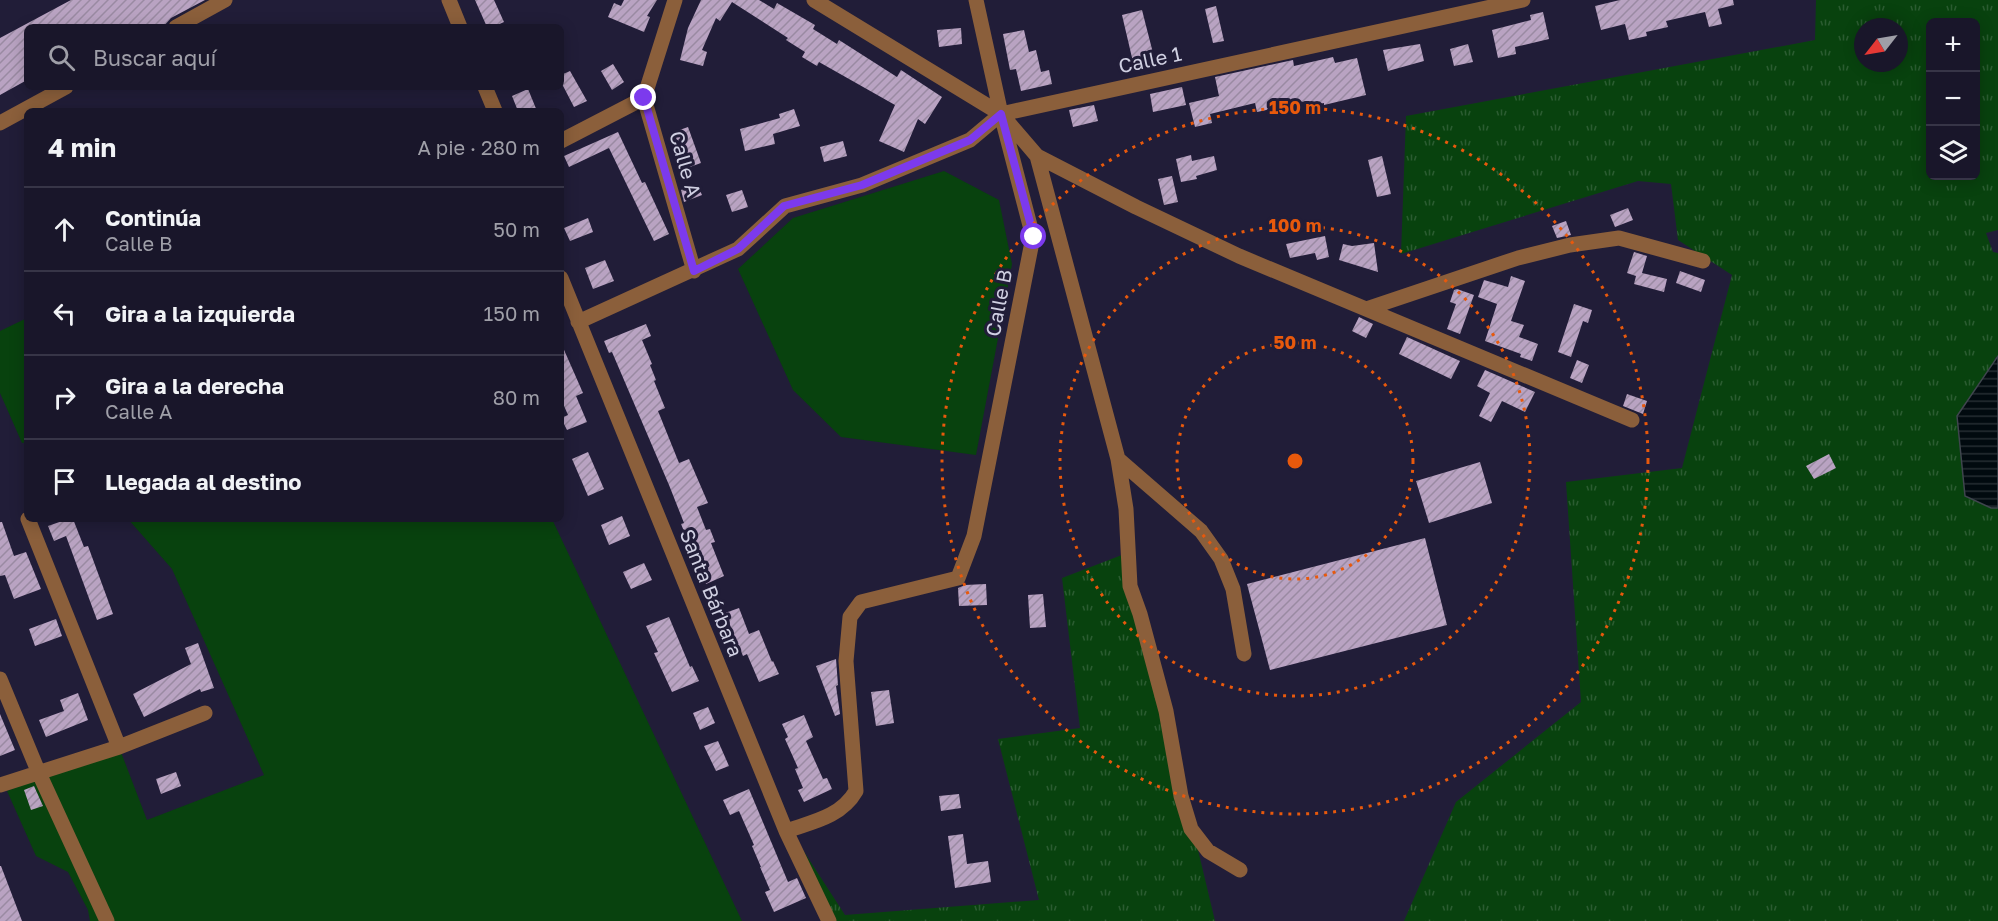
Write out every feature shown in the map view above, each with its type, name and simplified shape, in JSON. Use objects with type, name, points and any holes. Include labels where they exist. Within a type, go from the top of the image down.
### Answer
[{"type":"street","points":[[181,24],[225,0]]},
{"type":"street","points":[[449,0],[459,24]]},
{"type":"street","points":[[564,139],[644,98],[675,0]]},
{"type":"street","points":[[814,0],[1001,114],[1037,156],[1136,207],[1239,256],[1632,420]]},
{"type":"street","name":"Calle B","points":[[786,831],[832,815],[849,803],[856,791],[846,661],[850,617],[861,602],[958,578],[974,536],[1034,237],[1001,114],[976,0]]},
{"type":"street","name":"Calle 1","points":[[1001,114],[1484,4],[1523,0]]},
{"type":"street","points":[[28,108],[60,90]]},
{"type":"street","points":[[486,90],[494,108]]},
{"type":"street","name":"Calle A","points":[[644,98],[694,271]]},
{"type":"street","points":[[0,123],[24,110]]},
{"type":"street","points":[[578,322],[738,249],[784,206],[862,185],[970,140],[1001,114]]},
{"type":"street","points":[[1037,156],[1118,459],[1126,508],[1130,586],[1140,614],[1166,711],[1181,796],[1191,829],[1208,851],[1240,870]]},
{"type":"street","points":[[1368,309],[1518,258],[1619,238],[1703,261]]},
{"type":"street","name":"Santa Bárbara","points":[[564,286],[786,831],[829,921]]},
{"type":"street","points":[[1118,459],[1202,531],[1221,559],[1233,589],[1244,654]]},
{"type":"street","points":[[29,522],[119,747]]},
{"type":"street","points":[[0,679],[38,771],[107,921]]},
{"type":"street","points":[[0,785],[119,747],[205,713]]},
{"type":"green space","points":[[1816,0],[1998,0],[1998,230],[1986,233],[1993,252],[1998,253],[1998,356],[1995,358],[1991,508],[1998,508],[1998,921],[1404,921],[1456,802],[1581,702],[1566,482],[1682,468],[1732,275],[1678,240],[1671,184],[1638,181],[1401,254],[1406,116],[1815,40]]},
{"type":"green space","points":[[944,171],[999,200],[1012,264],[976,455],[841,437],[793,390],[738,269],[793,218]]},
{"type":"green space","points":[[24,319],[24,443],[22,443],[0,393],[0,331]]},
{"type":"green space","points":[[131,522],[553,522],[742,921],[90,921],[88,910],[68,872],[36,856],[7,791],[119,747],[147,820],[264,775],[172,569]]},
{"type":"green space","points":[[1127,553],[1215,921],[832,921],[799,844],[845,915],[1039,900],[998,739],[1080,728],[1062,578]]},
{"type":"shaded area","points":[[1998,356],[1998,508],[1991,508],[1965,496],[1957,416]]},
{"type":"building","points":[[71,0],[205,0],[171,18],[166,24],[26,24]]},
{"type":"building","points":[[475,0],[494,0],[504,22],[486,24]]},
{"type":"building","points":[[624,0],[657,0],[647,16],[650,17],[644,32],[608,17],[614,3],[621,6]]},
{"type":"building","points":[[701,0],[759,0],[774,9],[777,3],[815,25],[813,29],[837,44],[839,40],[897,77],[901,70],[942,97],[925,124],[918,119],[904,152],[879,141],[895,105],[819,62],[817,66],[802,57],[805,52],[786,40],[788,38],[732,2],[720,21],[716,18],[702,50],[707,52],[703,66],[680,60],[688,28]]},
{"type":"building","points":[[1620,0],[1733,0],[1734,5],[1718,9],[1722,24],[1709,27],[1705,12],[1666,21],[1668,27],[1646,32],[1647,36],[1629,40],[1625,24],[1601,30],[1595,6]]},
{"type":"building","points":[[1216,6],[1224,41],[1213,43],[1205,9]]},
{"type":"building","points":[[1142,10],[1154,57],[1133,62],[1122,15]]},
{"type":"building","points":[[1543,12],[1549,39],[1515,47],[1516,54],[1498,58],[1492,30],[1531,20],[1530,15]]},
{"type":"building","points":[[24,25],[24,82],[0,95],[0,38]]},
{"type":"building","points":[[961,28],[962,44],[939,47],[937,30]]},
{"type":"building","points":[[1024,30],[1029,52],[1036,50],[1041,72],[1049,70],[1052,84],[1021,91],[1016,69],[1010,70],[1003,34]]},
{"type":"building","points":[[1420,44],[1424,61],[1388,71],[1383,50]]},
{"type":"building","points":[[1468,44],[1473,62],[1454,66],[1450,49]]},
{"type":"building","points":[[1333,57],[1335,63],[1357,58],[1366,95],[1324,105],[1324,103],[1308,106],[1306,101],[1257,112],[1255,103],[1210,114],[1212,123],[1195,127],[1189,103],[1219,96],[1215,77],[1293,60],[1294,66]]},
{"type":"building","points":[[613,64],[624,82],[612,90],[601,71]]},
{"type":"building","points":[[570,71],[587,101],[574,107],[564,88],[564,74]]},
{"type":"building","points":[[1182,87],[1186,105],[1153,112],[1150,94]]},
{"type":"building","points":[[528,90],[536,108],[517,108],[512,96]]},
{"type":"building","points":[[1094,105],[1098,121],[1073,127],[1069,110]]},
{"type":"building","points":[[794,109],[800,126],[773,134],[775,144],[745,151],[740,129],[780,118],[779,114]]},
{"type":"building","points":[[688,127],[701,163],[687,168],[674,132]]},
{"type":"building","points":[[618,132],[669,234],[654,241],[609,148],[569,167],[564,156]]},
{"type":"building","points":[[843,141],[847,156],[824,162],[820,147]]},
{"type":"building","points":[[1191,155],[1192,161],[1214,156],[1217,170],[1196,176],[1197,179],[1181,182],[1176,159]]},
{"type":"building","points":[[1382,156],[1391,194],[1377,197],[1368,160]]},
{"type":"building","points":[[1172,176],[1178,202],[1164,205],[1158,179]]},
{"type":"building","points":[[697,184],[702,195],[684,202],[681,190]]},
{"type":"building","points":[[742,190],[748,207],[732,212],[726,195]]},
{"type":"building","points":[[1628,208],[1633,220],[1615,227],[1610,215]]},
{"type":"building","points":[[588,218],[593,232],[570,241],[564,228]]},
{"type":"building","points":[[1566,221],[1571,235],[1557,238],[1552,226]]},
{"type":"building","points":[[1325,236],[1329,257],[1317,260],[1315,253],[1290,258],[1286,244]]},
{"type":"building","points":[[1374,243],[1378,272],[1339,260],[1343,244],[1352,246]]},
{"type":"building","points":[[1634,252],[1647,256],[1642,273],[1667,279],[1664,292],[1634,284],[1636,276],[1627,273]]},
{"type":"building","points":[[605,260],[614,281],[593,289],[585,268]]},
{"type":"building","points":[[1680,271],[1705,280],[1701,292],[1676,283]]},
{"type":"building","points":[[1511,276],[1525,281],[1511,321],[1524,325],[1519,337],[1538,344],[1532,361],[1520,357],[1521,354],[1485,341],[1497,304],[1478,297],[1484,280],[1508,287]]},
{"type":"building","points":[[1454,290],[1474,295],[1460,334],[1447,329],[1456,304],[1450,302]]},
{"type":"building","points":[[1574,304],[1592,310],[1588,323],[1583,321],[1571,357],[1558,352]]},
{"type":"building","points":[[1359,317],[1373,324],[1366,338],[1352,331]]},
{"type":"building","points":[[646,324],[651,336],[642,340],[665,408],[658,411],[679,463],[689,459],[708,503],[697,507],[706,530],[710,529],[715,542],[711,543],[724,576],[706,584],[681,524],[684,523],[669,485],[612,352],[609,353],[604,341]]},
{"type":"building","points":[[1407,337],[1460,361],[1451,379],[1399,354]]},
{"type":"building","points":[[564,350],[583,393],[576,396],[587,422],[567,430],[564,417],[568,415],[564,406]]},
{"type":"building","points":[[1577,360],[1589,365],[1582,383],[1570,378]]},
{"type":"building","points":[[1485,370],[1535,392],[1525,412],[1502,401],[1491,422],[1479,416],[1490,393],[1477,386]]},
{"type":"building","points":[[1627,394],[1647,401],[1643,414],[1623,406]]},
{"type":"building","points":[[588,452],[604,489],[588,496],[572,459]]},
{"type":"building","points":[[1829,454],[1836,468],[1814,479],[1806,466]]},
{"type":"building","points":[[1480,462],[1492,503],[1429,523],[1416,481]]},
{"type":"building","points":[[622,516],[630,536],[609,545],[601,525]]},
{"type":"building","points":[[0,522],[2,522],[14,556],[26,552],[41,589],[14,599],[5,575],[0,576]]},
{"type":"building","points":[[59,522],[74,522],[84,547],[88,546],[113,614],[97,620],[66,536],[54,541],[48,526]]},
{"type":"building","points":[[1425,538],[1447,625],[1270,670],[1247,584]]},
{"type":"building","points":[[644,563],[652,580],[631,589],[623,572]]},
{"type":"building","points":[[986,584],[987,605],[959,606],[958,588],[965,585]]},
{"type":"building","points":[[1043,594],[1046,627],[1030,628],[1028,595]]},
{"type":"building","points":[[739,608],[749,634],[759,630],[779,674],[759,682],[747,654],[743,656],[725,613]]},
{"type":"building","points":[[669,617],[690,667],[692,666],[699,681],[672,692],[654,653],[658,652],[646,626]]},
{"type":"building","points":[[56,619],[62,636],[35,646],[29,629]]},
{"type":"building","points":[[198,643],[214,688],[201,692],[200,689],[144,717],[133,694],[191,664],[185,648]]},
{"type":"building","points":[[836,659],[838,685],[836,686],[840,714],[835,716],[816,666]]},
{"type":"building","points":[[889,690],[894,723],[876,726],[871,692]]},
{"type":"building","points":[[78,693],[88,720],[46,737],[39,720],[64,711],[60,700]]},
{"type":"building","points":[[708,707],[715,723],[700,730],[693,713]]},
{"type":"building","points":[[0,714],[15,750],[0,756]]},
{"type":"building","points":[[804,715],[813,737],[806,741],[823,779],[827,778],[832,789],[804,802],[798,790],[803,788],[795,769],[798,768],[785,739],[788,737],[782,724]]},
{"type":"building","points":[[718,741],[729,766],[716,771],[704,746]]},
{"type":"building","points":[[176,772],[181,786],[161,794],[156,779]]},
{"type":"building","points":[[34,786],[43,806],[31,810],[24,790]]},
{"type":"building","points":[[749,789],[788,882],[797,878],[806,898],[774,912],[765,892],[770,890],[739,811],[730,815],[723,800]]},
{"type":"building","points":[[959,794],[961,808],[941,811],[939,796]]},
{"type":"building","points":[[963,834],[967,864],[988,861],[991,882],[955,888],[948,836]]},
{"type":"building","points":[[1,866],[22,921],[0,921]]},
{"type":"route","points":[[644,98],[694,271],[738,249],[784,206],[862,185],[970,140],[1001,114],[1034,237]]}]
